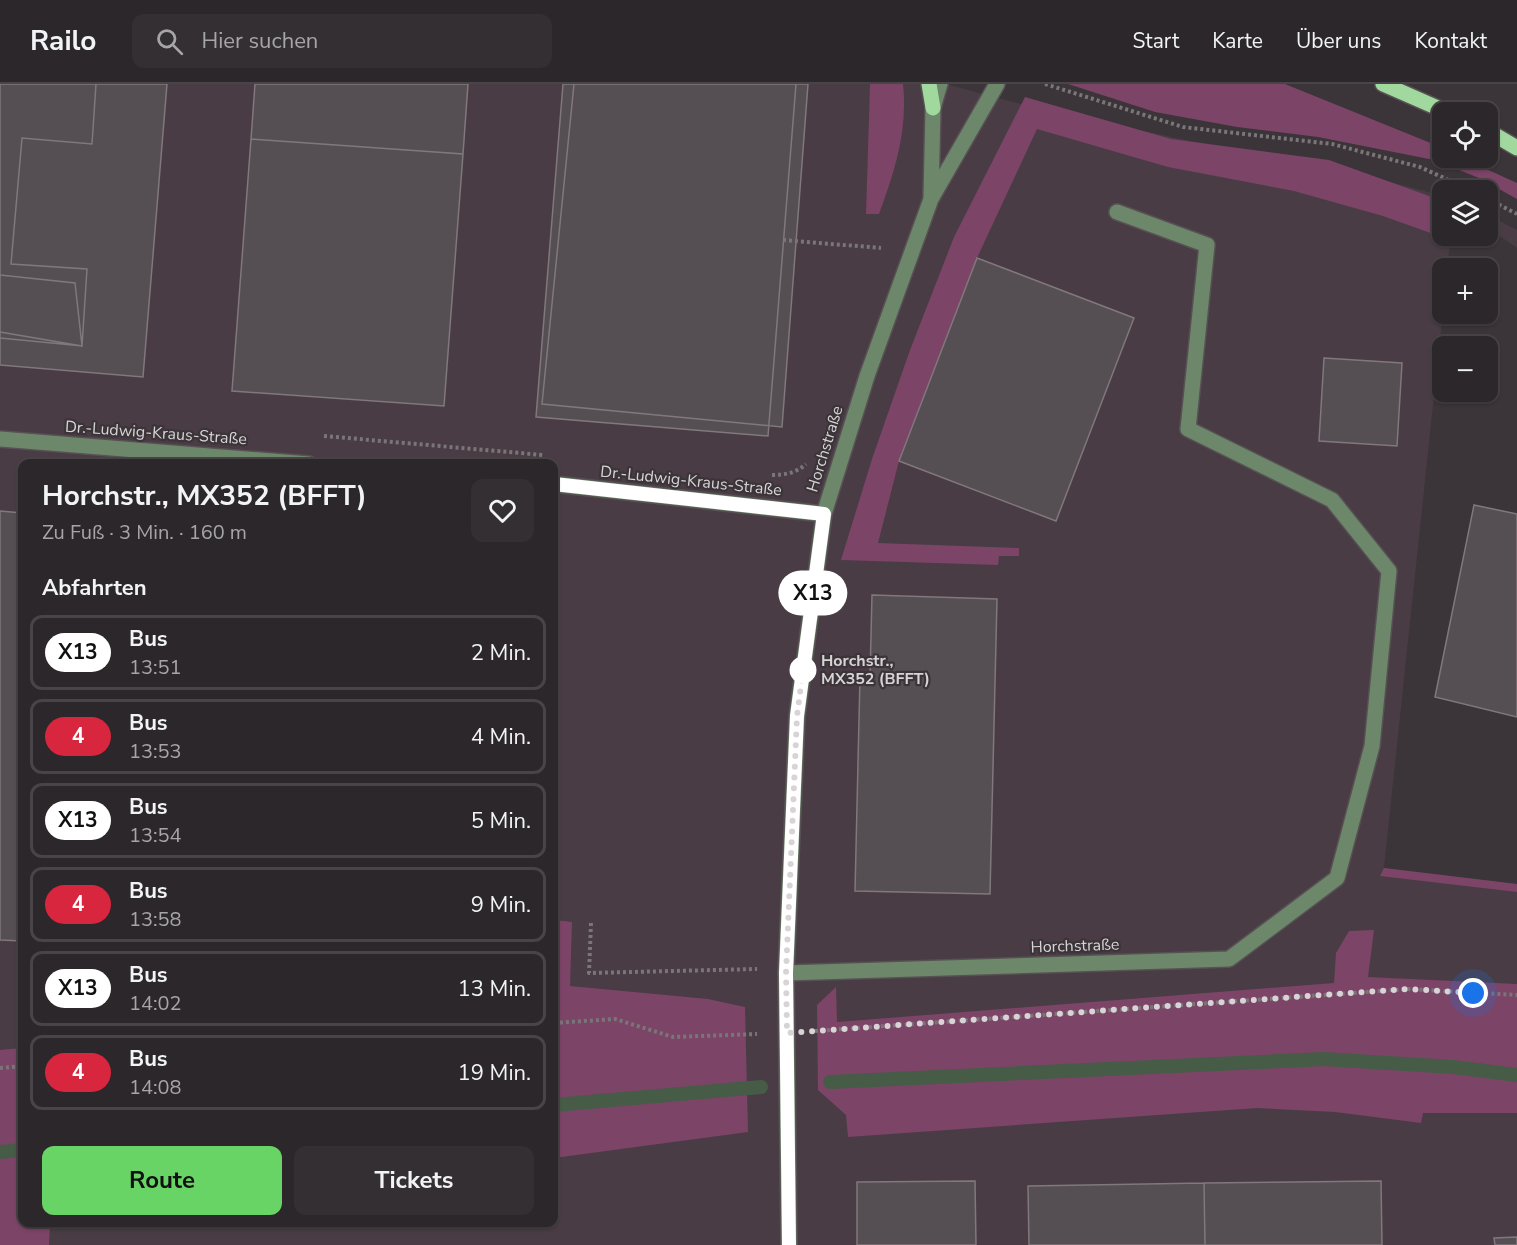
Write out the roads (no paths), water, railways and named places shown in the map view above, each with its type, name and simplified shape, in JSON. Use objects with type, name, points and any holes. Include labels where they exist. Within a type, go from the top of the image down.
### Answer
[{"type":"main road","points":[[929,84],[933,108]]},
{"type":"main road","points":[[1383,84],[1432,105]]},
{"type":"main road","points":[[1498,137],[1517,147]]},
{"type":"street","name":"Horchstraße","points":[[931,199],[933,108],[940,84]]},
{"type":"street","name":"Horchstraße","points":[[789,1245],[786,973],[797,716],[824,514],[867,376],[931,199],[997,84]]},
{"type":"street","name":"Horchstraße","points":[[786,973],[1229,959],[1337,879],[1372,746],[1389,571],[1332,500],[1188,429],[1206,245],[1117,212]]},
{"type":"street","name":"Dr.-Ludwig-Kraus-Straße","points":[[0,439],[247,459]]},
{"type":"street","name":"Dr.-Ludwig-Kraus-Straße","points":[[558,484],[824,514]]},
{"type":"waterway","points":[[830,1082],[1324,1059],[1453,1067],[1517,1075]]},
{"type":"waterway","points":[[558,1105],[761,1087]]},
{"type":"waterway","points":[[0,1152],[18,1150]]},
{"type":"place","name":"Horchstr., MX352 (BFFT)","points":[[803,670]]}]
